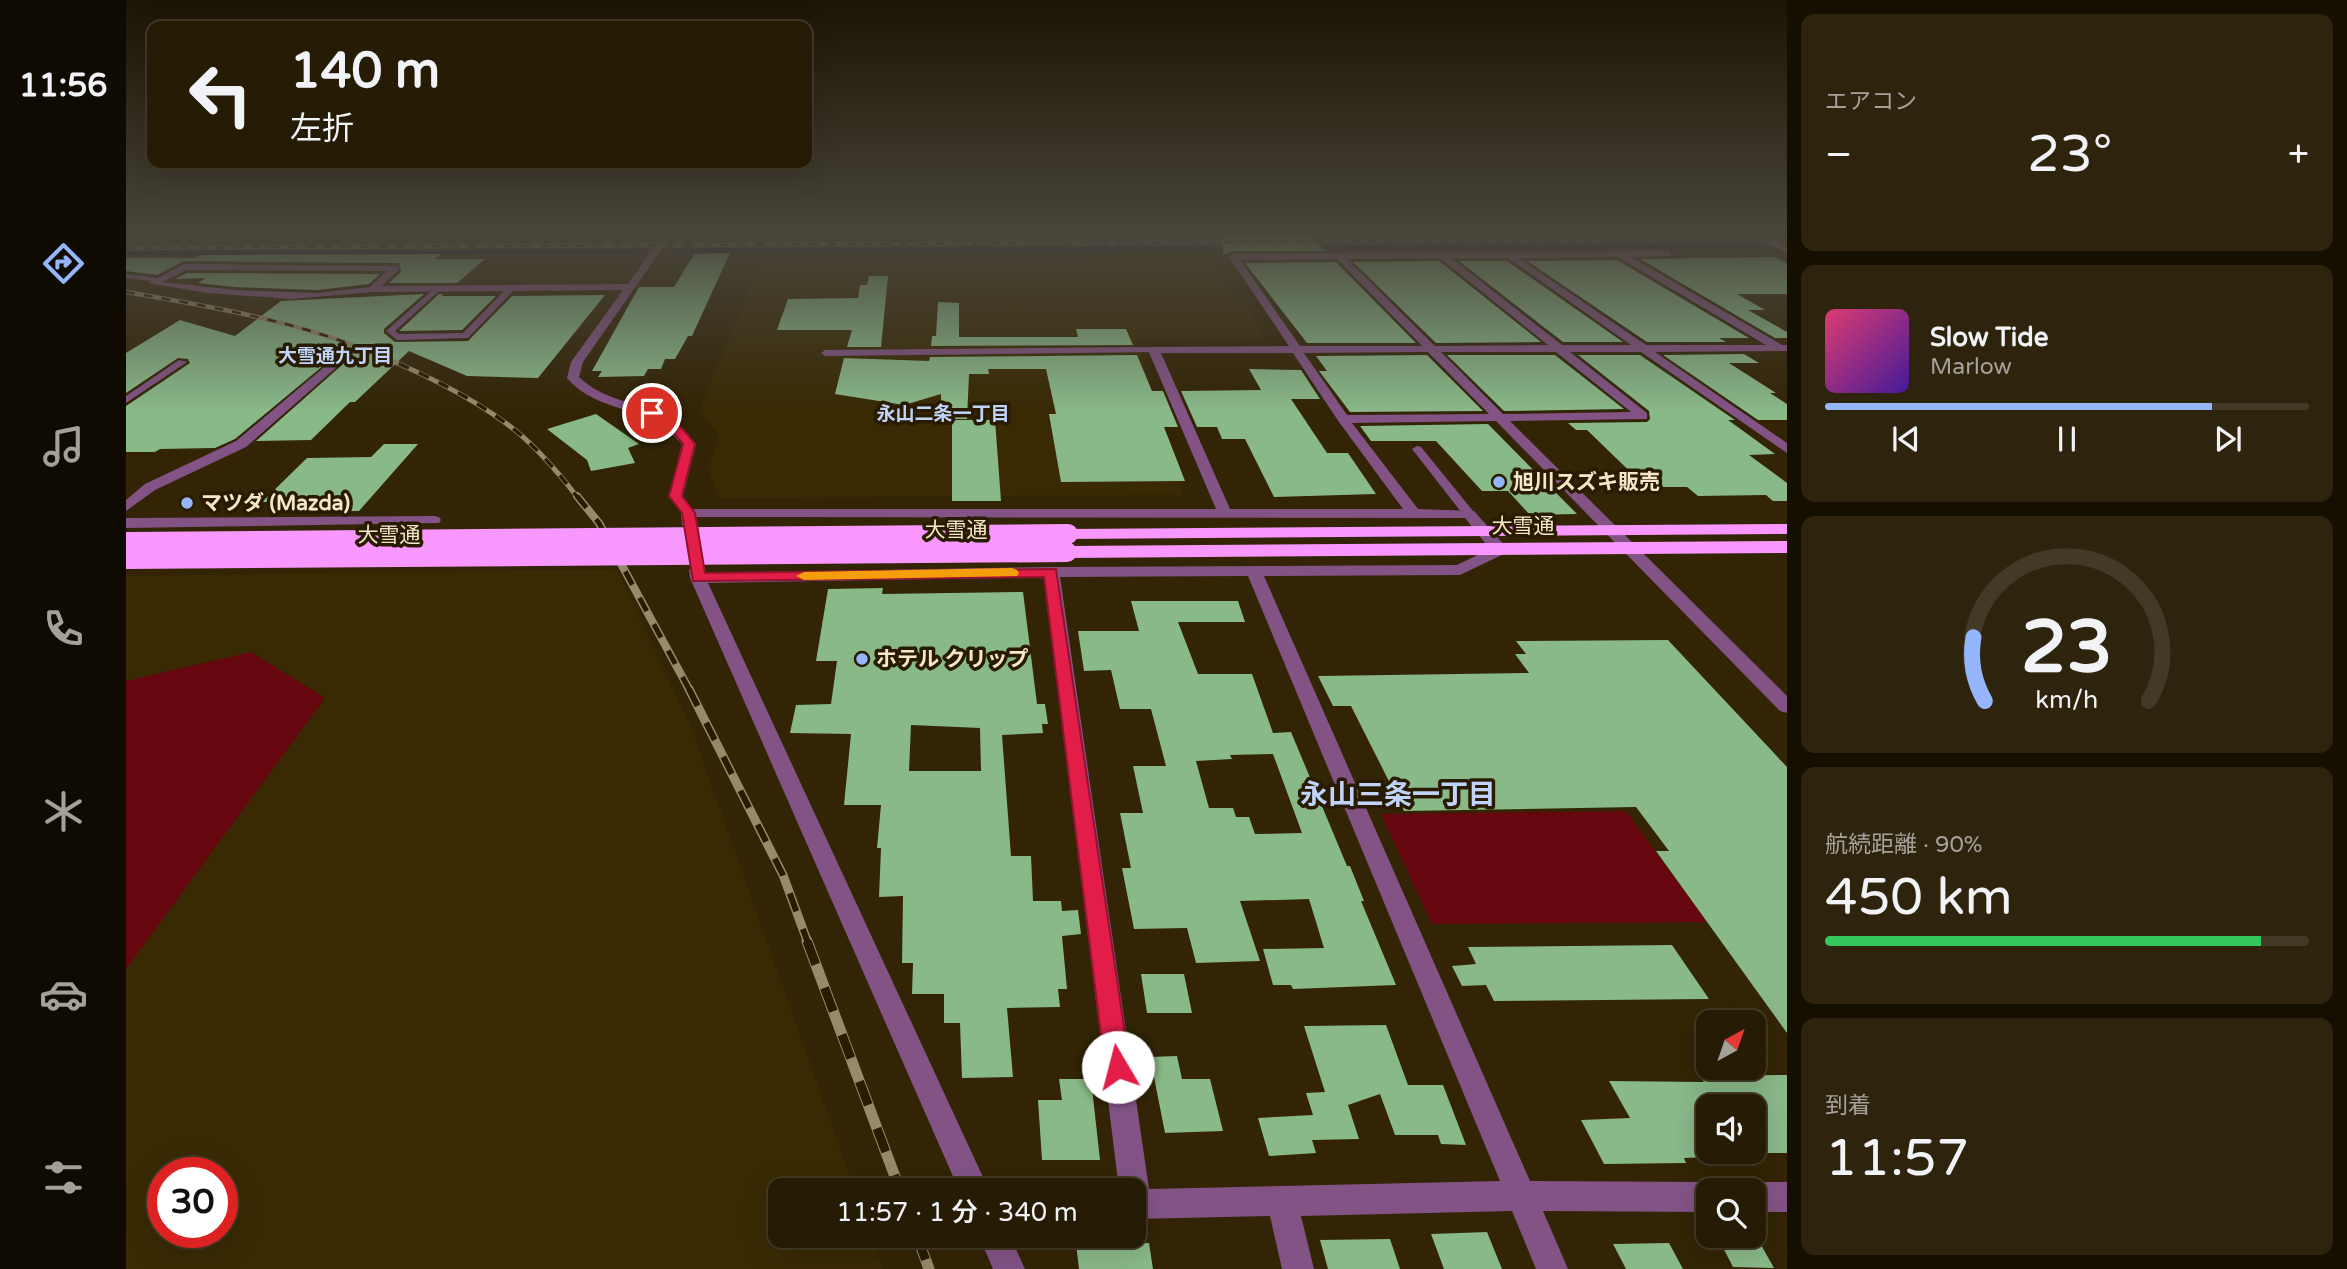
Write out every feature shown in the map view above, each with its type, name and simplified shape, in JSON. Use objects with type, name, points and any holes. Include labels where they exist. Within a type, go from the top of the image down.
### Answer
[{"type":"highway","name":"大雪通","points":[[126,559],[1068,543],[1481,531],[1787,529]]},
{"type":"highway","name":"大雪通","points":[[126,542],[1068,543],[1500,550],[1787,547]]},
{"type":"street","points":[[218,292],[345,295],[358,292]]},
{"type":"street","points":[[627,292],[577,362],[573,378],[585,392],[652,413],[673,425],[689,444],[676,496],[688,513],[698,578],[969,1178]]},
{"type":"street","points":[[1258,292],[1343,419],[1413,513]]},
{"type":"street","points":[[1375,292],[1787,707]]},
{"type":"street","points":[[1343,419],[1643,416],[1488,292]]},
{"type":"street","points":[[1563,292],[1787,449]]},
{"type":"street","points":[[1686,292],[1783,348]]},
{"type":"street","points":[[1225,514],[1154,350],[1429,347],[1783,348]]},
{"type":"street","points":[[126,507],[150,487],[241,444],[333,365]]},
{"type":"street","points":[[688,513],[1469,514],[1500,550],[1461,570],[1051,572],[698,578]]},
{"type":"street","points":[[126,523],[434,520]]},
{"type":"street","points":[[1254,571],[1552,1269]]},
{"type":"street","points":[[1051,572],[1132,1178]]},
{"type":"street","points":[[1146,1204],[1521,1196],[1696,1197]]},
{"type":"street","points":[[1766,1197],[1787,1198]]},
{"type":"street","points":[[1282,1202],[1298,1269]]},
{"type":"street","points":[[999,1248],[1009,1269]]},
{"type":"lane","points":[[432,292],[390,331],[397,337],[465,336],[508,292]]},
{"type":"lane","points":[[825,353],[1154,350]]},
{"type":"lane","points":[[126,400],[182,362]]},
{"type":"lane","points":[[1417,449],[1469,514]]},
{"type":"shaded area","points":[[748,292],[1235,292],[1267,340],[1137,341],[1183,495],[719,498],[708,469],[719,434],[699,411]]},
{"type":"shaded area","points":[[617,569],[692,729],[851,1178],[768,1178],[768,1248],[875,1248],[883,1269],[126,1269],[126,576]]},
{"type":"shaded area","points":[[251,652],[325,698],[126,969],[126,681]]},
{"type":"shaded area","points":[[1626,811],[1707,922],[1432,924],[1381,814]]},
{"type":"building","points":[[636,292],[712,292],[692,336],[688,336],[675,359],[665,359],[661,369],[648,369],[644,376],[598,377],[602,371],[592,371]]},
{"type":"building","points":[[859,292],[886,292],[881,347],[847,347],[852,330],[777,330],[788,299],[858,298]]},
{"type":"building","points":[[1268,292],[1366,292],[1416,343],[1307,343]]},
{"type":"building","points":[[1384,292],[1478,292],[1541,342],[1436,343]]},
{"type":"building","points":[[1499,292],[1552,292],[1623,342],[1563,342]]},
{"type":"building","points":[[1573,292],[1672,292],[1749,338],[1719,338],[1726,342],[1647,342]]},
{"type":"building","points":[[1697,292],[1787,292],[1737,294],[1765,310],[1748,310],[1787,332],[1787,338],[1775,338]]},
{"type":"building","points":[[424,294],[384,329],[384,333],[395,342],[468,341],[512,296],[605,295],[538,378],[467,376],[409,351],[311,440],[256,441],[342,365],[330,360],[235,439],[215,448],[126,452],[126,406],[190,363],[188,359],[178,358],[126,393],[126,353],[180,320],[235,336],[281,301]]},
{"type":"building","points":[[439,294],[496,296],[462,330],[399,331]]},
{"type":"building","points":[[938,302],[959,303],[959,337],[1078,337],[1076,329],[1126,329],[1133,345],[931,346],[932,336],[936,336]]},
{"type":"building","points":[[1744,354],[1759,363],[1729,363],[1776,393],[1770,393],[1787,404],[1787,420],[1758,420],[1663,355]]},
{"type":"building","points":[[1137,355],[1152,391],[1163,391],[1178,427],[1164,427],[1185,481],[1061,482],[1049,414],[1056,414],[1046,369],[988,369],[989,374],[969,374],[967,419],[941,419],[941,394],[904,405],[835,394],[844,358],[929,361],[930,357]]},
{"type":"building","points":[[1427,355],[1483,411],[1350,412],[1319,371],[1327,371],[1316,356]]},
{"type":"building","points":[[1447,355],[1555,355],[1624,409],[1504,411]]},
{"type":"building","points":[[1578,355],[1640,355],[1735,420],[1728,420],[1775,454],[1749,455],[1787,483],[1787,501],[1773,501],[1766,495],[1698,496],[1687,487],[1646,487],[1587,430],[1576,430],[1568,423],[1647,422],[1650,419],[1649,411]]},
{"type":"building","points":[[1249,369],[1301,370],[1320,399],[1291,399],[1327,453],[1348,453],[1376,494],[1274,497],[1245,439],[1222,439],[1217,427],[1197,427],[1181,391],[1261,390]]},
{"type":"building","points":[[596,414],[639,444],[628,448],[635,463],[591,471],[587,460],[547,429]]},
{"type":"building","points":[[952,420],[995,420],[1001,501],[952,501]]},
{"type":"building","points":[[1488,424],[1577,514],[1530,515],[1508,491],[1482,491],[1436,441],[1371,441],[1360,426]]},
{"type":"building","points":[[384,444],[418,444],[359,511],[321,511],[330,502],[262,502],[307,458],[371,457]]},
{"type":"building","points":[[883,588],[882,594],[1023,592],[1037,704],[1045,704],[1048,724],[1042,724],[1043,733],[1002,735],[1011,856],[1031,856],[1033,901],[1061,901],[1062,911],[1078,910],[1081,934],[1062,936],[1067,989],[1058,989],[1060,1007],[1007,1008],[1013,1077],[962,1078],[960,1023],[944,1023],[944,994],[912,994],[913,963],[902,963],[903,896],[879,897],[881,848],[877,848],[881,805],[844,805],[851,734],[790,733],[796,705],[831,704],[837,661],[816,661],[828,589]],"holes":[[[911,725],[980,728],[981,771],[909,771]]]},
{"type":"building","points":[[1131,601],[1238,601],[1245,622],[1178,622],[1198,674],[1252,674],[1273,733],[1291,732],[1347,866],[1350,866],[1364,901],[1361,901],[1396,985],[1293,989],[1291,985],[1273,985],[1263,949],[1324,948],[1309,899],[1240,901],[1260,961],[1196,963],[1187,928],[1134,929],[1122,868],[1131,868],[1120,813],[1143,813],[1133,766],[1166,766],[1151,709],[1120,709],[1111,670],[1084,671],[1078,631],[1139,631]],"holes":[[[1273,754],[1302,833],[1255,834],[1249,817],[1236,817],[1233,808],[1209,808],[1196,761],[1232,759],[1230,755]]]},
{"type":"building","points":[[1668,640],[1787,767],[1787,1033],[1656,851],[1669,851],[1636,807],[1404,811],[1351,706],[1333,706],[1318,676],[1529,673],[1515,654],[1526,654],[1516,641]]},
{"type":"building","points":[[1672,945],[1709,999],[1494,1001],[1486,985],[1462,986],[1452,966],[1476,964],[1468,947]]},
{"type":"building","points":[[1141,974],[1184,974],[1192,1013],[1147,1013]]},
{"type":"building","points":[[1386,1025],[1408,1085],[1443,1085],[1466,1145],[1441,1144],[1438,1135],[1395,1135],[1380,1094],[1348,1105],[1359,1139],[1312,1140],[1316,1153],[1269,1156],[1258,1118],[1313,1115],[1306,1093],[1325,1092],[1304,1026]]},
{"type":"building","points":[[1177,1056],[1182,1079],[1210,1079],[1223,1131],[1165,1133],[1150,1057]]},
{"type":"building","points":[[1766,1075],[1787,1075],[1787,1153],[1766,1153],[1766,1094],[1696,1094],[1696,1158],[1684,1158],[1686,1163],[1604,1164],[1581,1120],[1630,1118],[1609,1081],[1766,1080]]},
{"type":"building","points":[[1059,1079],[1091,1079],[1100,1160],[1042,1160],[1038,1100],[1062,1100]]},
{"type":"building","points":[[1487,1232],[1502,1269],[1444,1269],[1431,1234]]},
{"type":"building","points":[[1390,1239],[1400,1269],[1328,1269],[1320,1240]]},
{"type":"building","points":[[1146,1243],[1149,1243],[1153,1269],[1079,1269],[1076,1248],[1146,1248]]},
{"type":"building","points":[[1669,1243],[1683,1269],[1626,1269],[1613,1244]]},
{"type":"building","points":[[1723,1248],[1763,1248],[1774,1268],[1733,1267]]},
{"type":"railway","points":[[127,292],[276,321],[362,349]]},
{"type":"railway","points":[[358,347],[362,349]]},
{"type":"railway","points":[[362,349],[435,381],[490,412],[536,449],[578,498]]},
{"type":"railway","points":[[577,496],[599,523],[690,691]]},
{"type":"railway","points":[[689,689],[783,875],[808,943]]},
{"type":"railway","points":[[807,941],[896,1178]]},
{"type":"railway","points":[[921,1248],[929,1269]]},
{"type":"slow traffic","points":[[804,576],[1012,573]]},
{"type":"place","name":"旭川スズキ販売","points":[[1499,482]]},
{"type":"place","name":"マツダ (Mazda)","points":[[187,503]]},
{"type":"place","name":"ホテル クリップ","points":[[862,659]]},
{"type":"district","name":"大雪通九丁目","points":[[335,356]]},
{"type":"district","name":"永山二条一丁目","points":[[943,414]]},
{"type":"district","name":"永山三条一丁目","points":[[1398,795]]},
{"type":"route","points":[[652,413],[673,425],[689,444],[676,496],[688,513],[698,578],[1051,572],[1118,1067]]}]
